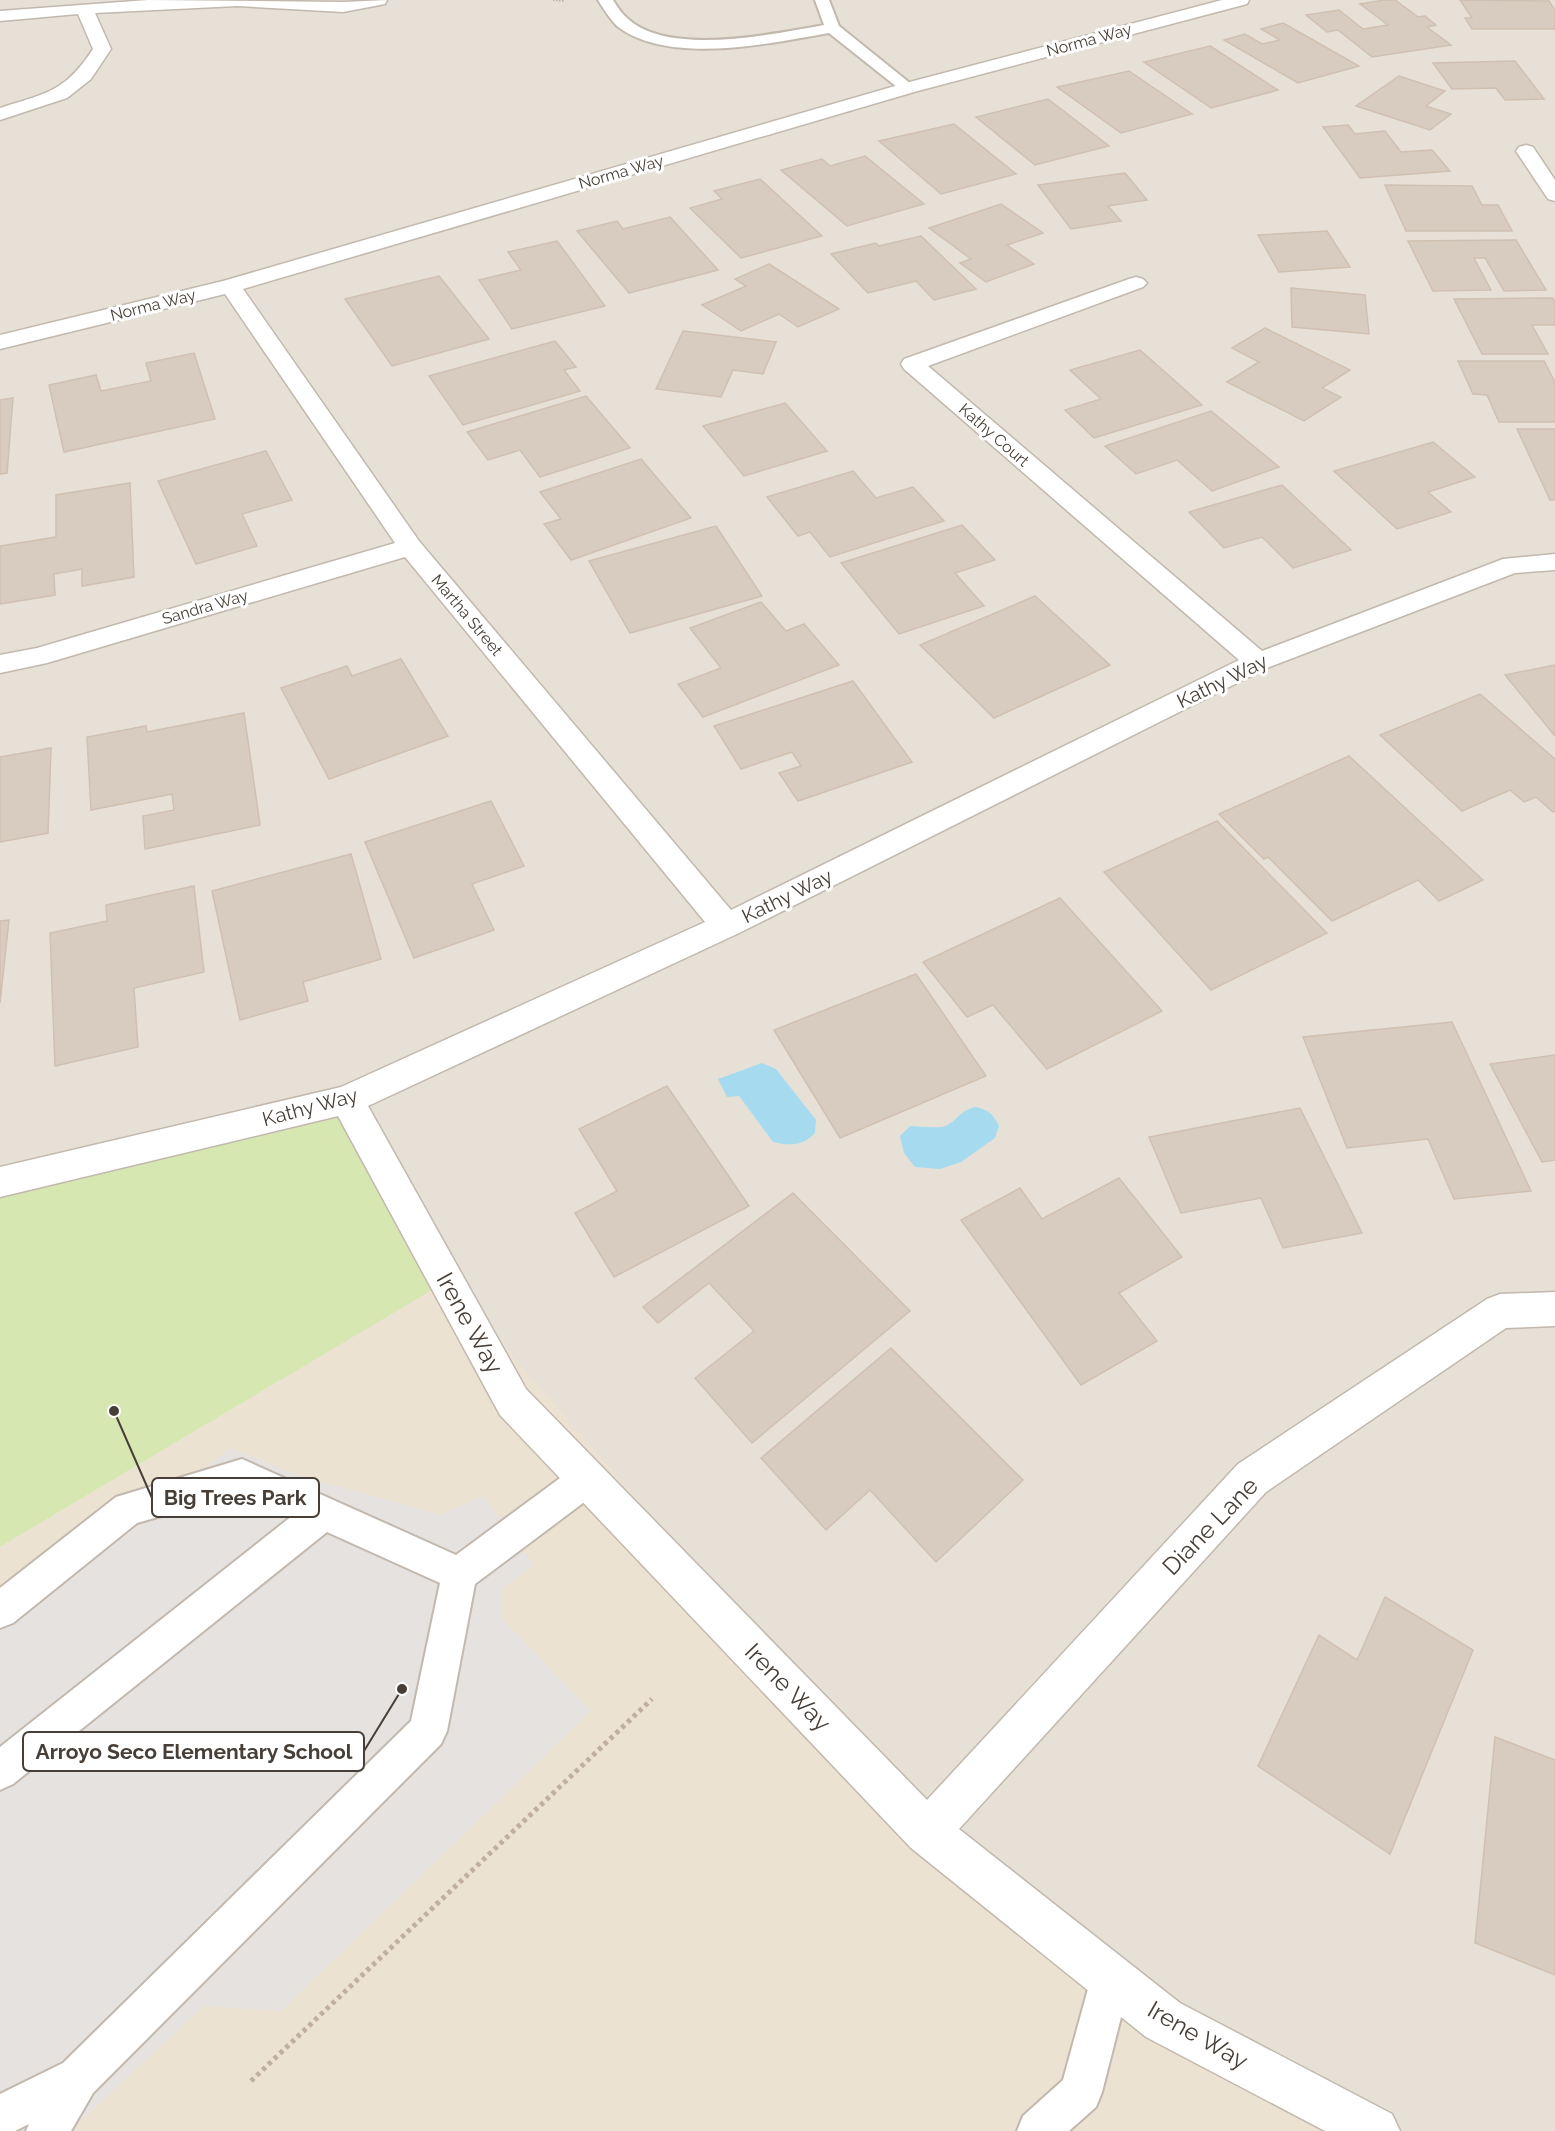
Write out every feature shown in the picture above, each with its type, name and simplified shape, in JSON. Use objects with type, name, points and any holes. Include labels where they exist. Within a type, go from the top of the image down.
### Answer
[{"type":"street","points":[[0,16],[84,8],[237,1],[343,7],[379,0]]},
{"type":"street","name":"Norma Way","points":[[0,342],[230,286],[908,88],[1241,0]]},
{"type":"street","points":[[0,114],[61,94],[85,75],[102,49],[84,8]]},
{"type":"street","points":[[1526,151],[1555,195]]},
{"type":"street","name":"Kathy Court","points":[[1136,283],[912,364],[1258,662]]},
{"type":"street","name":"Martha Street","points":[[230,286],[410,547],[726,926]]},
{"type":"street","name":"Sandra Way","points":[[0,664],[38,657],[410,547]]},
{"type":"street","name":"Kathy Way","points":[[0,1182],[347,1100],[726,926],[1258,662],[1512,565],[1555,562]]},
{"type":"street","name":"Irene Way","points":[[347,1100],[513,1402],[927,1832],[1163,2020],[1375,2131]]},
{"type":"street","name":"Diane Lane","points":[[927,1832],[1252,1478],[1500,1311],[1555,1309]]},
{"type":"lane","points":[[605,0],[610,13],[624,25],[653,37],[686,45],[722,45],[832,28]]},
{"type":"lane","points":[[822,0],[832,28],[908,88]]},
{"type":"lane","points":[[0,1610],[128,1509],[242,1476],[459,1574]]},
{"type":"lane","points":[[47,2131],[78,2078],[428,1731],[459,1574],[587,1479]]},
{"type":"lane","points":[[0,1771],[324,1513]]},
{"type":"lane","points":[[1038,2131],[1082,2092],[1111,1978]]},
{"type":"lane","points":[[0,2116],[78,2078]]},
{"type":"path","points":[[251,2081],[652,1699]]},
{"type":"shaded area","points":[[0,0],[1555,0],[1555,2131],[1374,2131],[1163,2020],[0,1182]]},
{"type":"shaded area","points":[[447,1281],[927,1832],[1163,2020],[1374,2131],[0,2131],[0,1547]]},
{"type":"shaded area","points":[[231,1448],[291,1473],[440,1515],[483,1496],[534,1566],[502,1588],[502,1619],[591,1711],[281,2011],[204,2006],[78,2123],[77,2131],[0,2131],[0,1619]]},
{"type":"green space","points":[[347,1100],[447,1281],[0,1547],[0,1182]]},
{"type":"water","points":[[762,1063],[776,1069],[816,1120],[815,1133],[801,1143],[773,1142],[739,1096],[727,1097],[718,1079]]},
{"type":"water","points":[[975,1107],[987,1111],[995,1118],[999,1126],[995,1138],[961,1162],[940,1169],[915,1167],[904,1153],[900,1136],[910,1126],[945,1126],[965,1111]]},
{"type":"building","points":[[1395,0],[1418,17],[1425,16],[1436,25],[1427,27],[1451,45],[1372,57],[1338,30],[1327,32],[1306,15],[1339,10],[1363,29],[1388,25],[1360,4]]},
{"type":"building","points":[[1460,0],[1549,1],[1555,10],[1555,29],[1472,29],[1465,18],[1472,18]]},
{"type":"building","points":[[1283,23],[1359,66],[1298,83],[1224,40],[1245,34],[1262,44],[1280,40],[1261,29]]},
{"type":"building","points":[[1210,46],[1278,90],[1211,108],[1144,62]]},
{"type":"building","points":[[1515,61],[1544,99],[1505,100],[1496,88],[1452,89],[1433,63]]},
{"type":"building","points":[[1129,71],[1192,114],[1121,133],[1057,87]]},
{"type":"building","points":[[1399,76],[1445,91],[1426,106],[1451,114],[1430,130],[1356,106]]},
{"type":"building","points":[[1048,99],[1109,146],[1035,165],[976,117]]},
{"type":"building","points":[[954,124],[1016,174],[941,194],[879,141]]},
{"type":"building","points":[[1348,125],[1355,134],[1385,131],[1401,152],[1432,150],[1450,171],[1360,178],[1323,127]]},
{"type":"building","points":[[865,156],[924,204],[847,226],[781,170],[822,159],[830,166]]},
{"type":"building","points":[[1125,173],[1147,200],[1108,206],[1121,221],[1071,229],[1038,185]]},
{"type":"building","points":[[760,179],[822,236],[741,258],[690,208],[722,199],[714,191]]},
{"type":"building","points":[[1385,185],[1472,186],[1482,205],[1498,205],[1512,231],[1406,231]]},
{"type":"building","points":[[1001,204],[1043,233],[1007,245],[1034,264],[986,282],[960,263],[971,259],[929,228]]},
{"type":"building","points":[[670,217],[718,270],[629,293],[577,231],[617,221],[623,229]]},
{"type":"building","points":[[1327,231],[1350,267],[1279,272],[1258,235]]},
{"type":"building","points":[[921,236],[976,289],[934,300],[916,281],[868,293],[831,254],[876,243],[879,246]]},
{"type":"building","points":[[1516,240],[1546,290],[1504,291],[1485,258],[1474,258],[1491,290],[1433,291],[1408,241]]},
{"type":"building","points":[[557,241],[605,306],[512,329],[479,280],[521,270],[508,252]]},
{"type":"building","points":[[769,264],[839,309],[798,327],[779,314],[741,331],[702,305],[746,286],[735,279]]},
{"type":"building","points":[[439,276],[489,339],[392,366],[345,299]]},
{"type":"building","points":[[1291,288],[1365,295],[1369,334],[1292,327]]},
{"type":"building","points":[[1553,298],[1555,325],[1532,325],[1548,354],[1482,354],[1454,299]]},
{"type":"building","points":[[1265,328],[1350,370],[1322,388],[1341,397],[1304,421],[1227,382],[1259,362],[1232,348]]},
{"type":"building","points":[[683,331],[776,342],[763,374],[733,370],[721,397],[656,389]]},
{"type":"building","points":[[555,341],[576,367],[564,370],[580,391],[463,425],[429,376]]},
{"type":"building","points":[[1140,350],[1202,405],[1094,438],[1065,410],[1101,399],[1070,370]]},
{"type":"building","points":[[194,353],[215,419],[64,452],[49,385],[96,375],[101,391],[151,381],[146,363]]},
{"type":"building","points":[[1458,361],[1544,361],[1555,382],[1555,422],[1499,422],[1487,395],[1473,394]]},
{"type":"building","points":[[586,396],[630,448],[540,477],[520,450],[488,460],[467,432]]},
{"type":"building","points":[[13,398],[7,473],[0,474],[0,400]]},
{"type":"building","points":[[785,403],[827,451],[744,476],[703,426]]},
{"type":"building","points":[[1211,411],[1279,467],[1212,491],[1177,460],[1136,474],[1105,446]]},
{"type":"building","points":[[1517,429],[1555,429],[1555,500],[1550,500]]},
{"type":"building","points":[[1433,442],[1475,477],[1428,492],[1451,512],[1397,529],[1334,471]]},
{"type":"building","points":[[266,451],[292,500],[242,514],[257,546],[196,564],[158,481]]},
{"type":"building","points":[[641,459],[691,518],[571,560],[544,524],[561,519],[540,492]]},
{"type":"building","points":[[853,471],[876,498],[913,487],[944,521],[830,557],[810,532],[798,536],[767,497]]},
{"type":"building","points":[[130,483],[134,577],[82,586],[82,569],[54,574],[55,595],[0,604],[0,546],[56,537],[56,495]]},
{"type":"building","points":[[1282,485],[1351,550],[1293,568],[1262,537],[1224,548],[1189,512]]},
{"type":"building","points":[[962,525],[995,560],[955,573],[984,606],[899,634],[841,563]]},
{"type":"building","points":[[716,526],[762,596],[630,633],[589,561]]},
{"type":"building","points":[[1035,596],[1110,665],[994,718],[920,645]]},
{"type":"building","points":[[761,602],[786,631],[804,624],[839,665],[703,717],[678,684],[721,668],[690,628]]},
{"type":"building","points":[[401,659],[448,736],[329,779],[281,688],[347,666],[352,676]]},
{"type":"building","points":[[1555,665],[1555,736],[1505,675]]},
{"type":"building","points":[[853,681],[912,762],[798,801],[779,773],[801,766],[792,752],[741,769],[714,726]]},
{"type":"building","points":[[1480,694],[1555,759],[1555,811],[1553,812],[1536,797],[1524,802],[1510,790],[1462,811],[1380,735]]},
{"type":"building","points":[[244,713],[260,825],[145,849],[143,816],[174,810],[172,794],[91,810],[87,737],[146,726],[147,732]]},
{"type":"building","points":[[51,748],[48,833],[0,842],[0,757]]},
{"type":"building","points":[[1349,756],[1483,880],[1439,901],[1418,880],[1332,921],[1268,857],[1264,859],[1219,814]]},
{"type":"building","points":[[491,801],[524,866],[472,884],[494,930],[414,958],[365,842]]},
{"type":"building","points":[[1217,821],[1327,933],[1211,990],[1104,872]]},
{"type":"building","points":[[351,854],[381,959],[303,982],[308,1001],[240,1020],[212,891]]},
{"type":"building","points":[[194,886],[204,972],[134,988],[138,1047],[55,1066],[50,933],[107,921],[106,905]]},
{"type":"building","points":[[1060,898],[1162,1011],[1047,1069],[993,1005],[967,1017],[923,962]]},
{"type":"building","points":[[9,920],[0,1003],[0,921]]},
{"type":"building","points":[[916,974],[986,1076],[840,1138],[774,1030]]},
{"type":"building","points":[[1452,1022],[1531,1191],[1454,1199],[1428,1139],[1347,1148],[1303,1037]]},
{"type":"building","points":[[1555,1055],[1555,1160],[1542,1162],[1490,1064]]},
{"type":"building","points":[[667,1086],[749,1206],[614,1277],[575,1213],[617,1191],[579,1129]]},
{"type":"building","points":[[1300,1108],[1362,1233],[1283,1248],[1261,1198],[1181,1213],[1149,1137]]},
{"type":"building","points":[[1119,1178],[1182,1257],[1119,1293],[1157,1341],[1081,1385],[961,1220],[1020,1188],[1042,1219]]},
{"type":"building","points":[[793,1193],[910,1311],[752,1443],[695,1378],[754,1331],[709,1283],[658,1323],[643,1307]]},
{"type":"building","points":[[891,1348],[1023,1480],[936,1562],[870,1490],[826,1530],[761,1458]]},
{"type":"building","points":[[1385,1597],[1473,1650],[1390,1854],[1258,1766],[1319,1635],[1357,1660]]},
{"type":"building","points":[[1495,1737],[1555,1760],[1555,1975],[1475,1943]]},
{"type":"place","name":"Big Trees Park","points":[[114,1411]]},
{"type":"place","name":"Arroyo Seco Elementary School","points":[[402,1689]]}]
